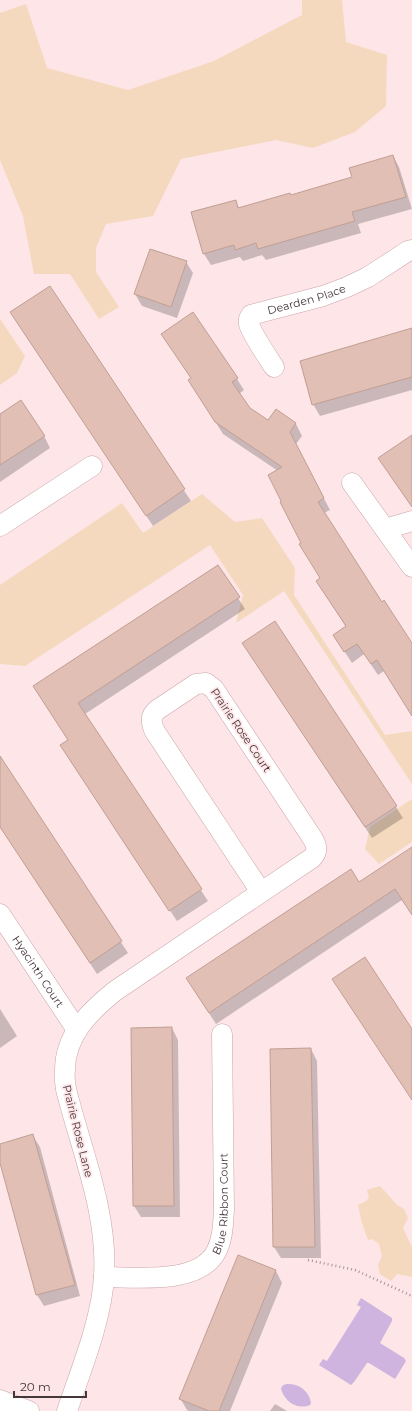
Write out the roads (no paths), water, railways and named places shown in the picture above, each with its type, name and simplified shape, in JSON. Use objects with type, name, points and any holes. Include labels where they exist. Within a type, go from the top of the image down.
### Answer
[{"type":"street","name":"Dearden Place","points":[[274,368],[252,330],[249,322],[251,315],[323,296],[347,287],[368,277],[408,251],[412,250]]},
{"type":"street","points":[[0,526],[92,466]]},
{"type":"street","points":[[352,483],[412,567]]},
{"type":"street","points":[[385,529],[412,520]]},
{"type":"street","name":"Prairie Rose Court","points":[[206,682],[214,689],[316,844],[317,849],[312,858],[261,892],[152,725],[151,719],[157,710],[196,684],[206,682]]},
{"type":"street","name":"Prairie Rose Lane","points":[[67,1411],[96,1323],[104,1277],[103,1235],[98,1207],[66,1089],[64,1069],[68,1046],[77,1030],[95,1007],[261,892]]},
{"type":"street","name":"Hyacinth Court","points":[[0,914],[77,1030]]},
{"type":"street","name":"Blue Ribbon Court","points":[[104,1277],[173,1277],[188,1274],[206,1265],[216,1252],[222,1235],[224,1210],[222,1034]]},
{"type":"street","points":[[0,1400],[29,1411]]}]
